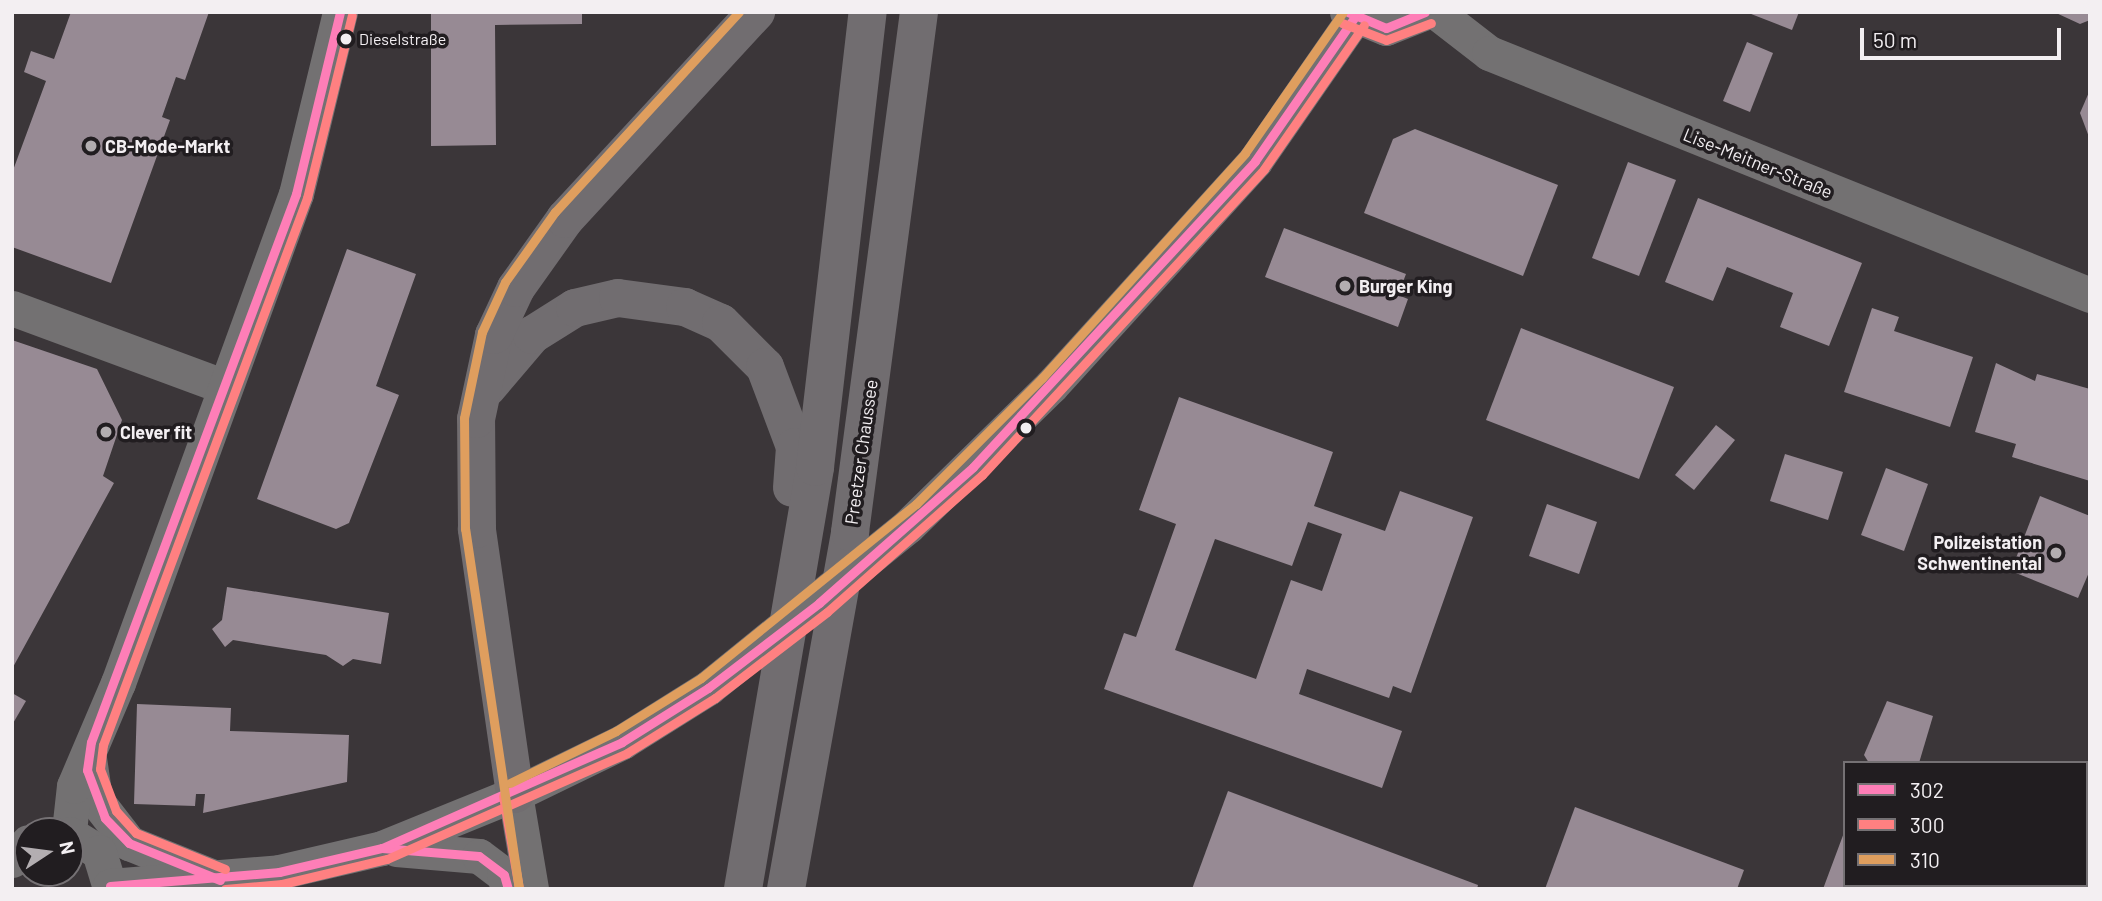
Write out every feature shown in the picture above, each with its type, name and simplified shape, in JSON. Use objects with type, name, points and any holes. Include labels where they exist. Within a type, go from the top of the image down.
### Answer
[{"type":"highway","points":[[515,794],[477,529],[475,449],[494,335],[537,254],[756,12]]},
{"type":"highway","points":[[743,889],[798,578],[868,12]]},
{"type":"highway","name":"Preetzer Chaussee","points":[[786,889],[850,531],[921,16]]},
{"type":"highway","points":[[482,395],[509,355],[575,308],[618,298],[662,300],[721,323],[765,367],[783,403],[795,447],[798,578]]},
{"type":"street","points":[[71,817],[74,786],[296,194],[341,12]]},
{"type":"street","points":[[84,842],[99,852],[110,887],[220,880],[382,848],[515,794],[622,741],[708,688],[908,526],[1051,386],[1255,161],[1350,15],[1386,29],[1426,12]]},
{"type":"street","name":"Lise-Meitner-Straße","points":[[1436,12],[1489,53],[2090,295]]},
{"type":"street","points":[[12,308],[223,386]]},
{"type":"street","points":[[91,742],[87,770],[105,818],[129,842],[220,880]]},
{"type":"street","points":[[515,794],[531,889]]},
{"type":"street","points":[[382,848],[479,856],[504,875],[508,889]]},
{"type":"building","name":"CB-Mode-Markt","points":[[71,12],[209,12],[185,80],[176,77],[162,117],[170,120],[111,283],[12,247],[12,173],[46,81],[24,72],[31,51],[54,59]]},
{"type":"building","points":[[431,12],[582,12],[582,24],[495,25],[496,145],[431,146]]},
{"type":"building","points":[[1746,12],[1799,12],[1792,30]]},
{"type":"building","points":[[2054,12],[2090,12],[2090,20],[2080,24]]},
{"type":"building","points":[[1747,42],[1773,53],[1750,112],[1723,101]]},
{"type":"building","points":[[2090,90],[2090,137],[2089,137],[2080,113]]},
{"type":"building","points":[[1415,129],[1558,185],[1523,276],[1364,213],[1393,139]]},
{"type":"building","points":[[1628,162],[1676,180],[1639,276],[1592,258]]},
{"type":"building","points":[[1698,198],[1862,263],[1829,346],[1780,327],[1793,293],[1727,267],[1713,301],[1665,282]]},
{"type":"building","name":"Burger King","points":[[1284,228],[1406,274],[1398,295],[1408,299],[1398,327],[1265,277]]},
{"type":"building","points":[[347,249],[416,274],[376,386],[399,395],[349,523],[336,529],[257,499]]},
{"type":"building","points":[[1872,308],[1899,317],[1894,331],[1973,357],[1950,427],[1844,392]]},
{"type":"building","points":[[1521,328],[1674,387],[1639,479],[1486,420]]},
{"type":"building","points":[[12,340],[97,369],[122,420],[103,476],[114,483],[12,669]]},
{"type":"building","points":[[1996,363],[2035,381],[2037,374],[2090,389],[2090,481],[2012,457],[2016,444],[1975,432]]},
{"type":"building","points":[[1179,397],[1333,452],[1314,506],[1385,531],[1400,491],[1473,517],[1411,693],[1393,686],[1389,698],[1307,669],[1299,694],[1402,731],[1382,788],[1104,689],[1124,633],[1136,637],[1176,524],[1139,510]],"holes":[[[1308,522],[1342,534],[1322,591],[1291,580],[1256,679],[1175,650],[1215,539],[1292,566]]]},
{"type":"building","points":[[1716,425],[1735,440],[1694,490],[1675,475]]},
{"type":"building","points":[[1785,454],[1843,472],[1828,520],[1770,501]]},
{"type":"building","points":[[1886,468],[1928,484],[1904,551],[1861,535]]},
{"type":"building","points":[[2040,496],[2090,516],[2090,570],[2078,598],[2011,571]]},
{"type":"building","points":[[1547,504],[1597,522],[1579,574],[1529,556]]},
{"type":"building","points":[[227,587],[389,613],[381,664],[353,659],[343,666],[326,655],[233,640],[225,647],[212,629],[222,620]]},
{"type":"building","points":[[12,693],[26,701],[12,725]]},
{"type":"building","points":[[1887,701],[1933,716],[1920,761],[1868,761],[1864,755]]},
{"type":"building","points":[[137,704],[231,708],[230,731],[349,735],[347,782],[203,813],[205,794],[196,794],[195,806],[134,804]]},
{"type":"building","points":[[1228,791],[1478,885],[1477,889],[1192,889]]},
{"type":"building","points":[[1575,807],[1744,870],[1737,889],[1545,889]]},
{"type":"building","points":[[1843,835],[1843,887],[1931,889],[1823,889]]},
{"type":"building","points":[[2090,853],[2090,888],[2088,887]]},
{"type":"transit line","name":"302","points":[[220,880],[129,843],[105,818],[87,770],[91,742],[296,194],[340,12]]},
{"type":"transit line","name":"310","points":[[519,889],[465,529],[464,418],[482,332],[505,282],[555,212],[739,12]]},
{"type":"transit line","name":"310","points":[[510,783],[616,731],[701,678],[916,504],[1042,378],[1245,153],[1343,12]]},
{"type":"transit line","name":"302","points":[[1348,12],[1386,28],[1425,12]]},
{"type":"transit line","name":"300","points":[[225,869],[136,833],[116,811],[100,769],[103,745],[307,198],[352,15]]},
{"type":"transit line","name":"302","points":[[110,886],[279,872],[382,848],[622,742],[708,688],[819,603],[973,467],[1255,161],[1354,18]]},
{"type":"transit line","name":"300","points":[[1342,23],[1386,40],[1431,23]]},
{"type":"transit line","name":"300","points":[[225,889],[282,884],[387,859],[627,753],[715,698],[827,612],[982,475],[1264,169],[1364,25]]},
{"type":"transit line","name":"300","points":[[503,796],[519,889]]},
{"type":"transit line","name":"302","points":[[382,848],[479,856],[504,875],[508,889]]},
{"type":"place","name":"Dieselstraße","points":[[346,39]]},
{"type":"place","name":"CB-Mode-Markt","points":[[91,146]]},
{"type":"place","name":"Burger King","points":[[1345,286]]},
{"type":"place","name":"Clever fit","points":[[106,432]]},
{"type":"place","name":"Polizeistation Schwentinental","points":[[2056,553]]}]
